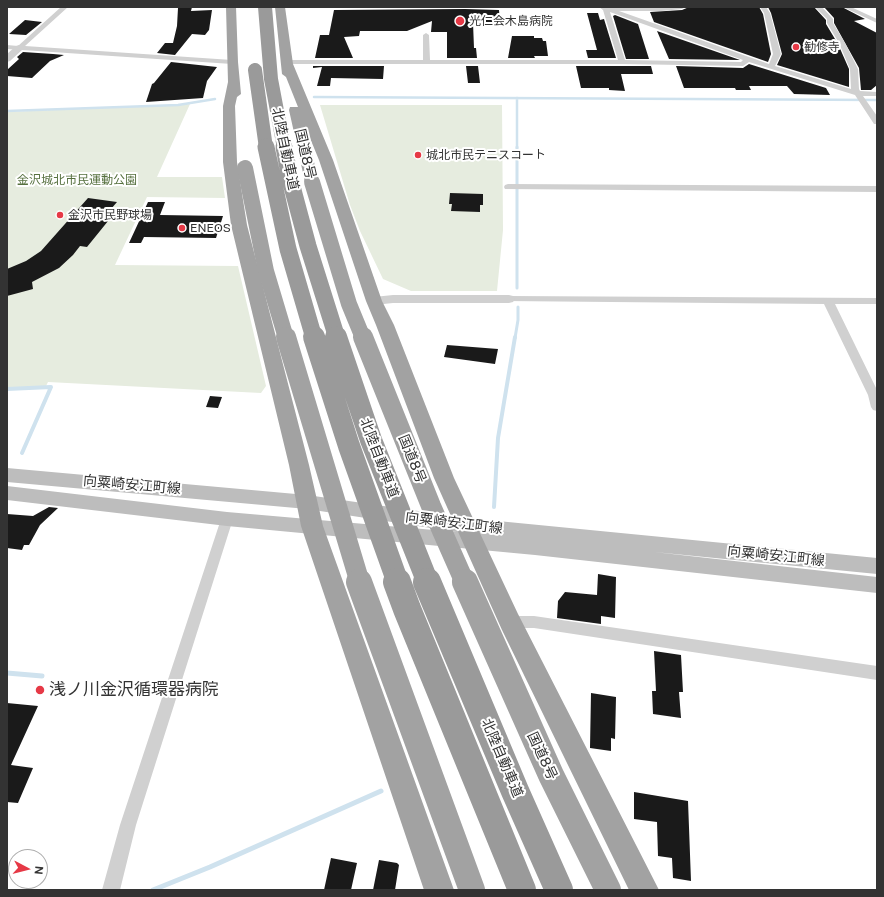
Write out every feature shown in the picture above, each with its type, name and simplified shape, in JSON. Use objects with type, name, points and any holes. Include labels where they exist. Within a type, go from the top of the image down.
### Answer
[{"type":"highway","points":[[231,7],[232,72],[229,106],[230,162],[239,225],[312,526],[439,890]]},
{"type":"highway","name":"北陸自動車道","points":[[252,7],[256,80],[263,132],[288,249],[310,326],[349,446],[407,609],[522,890]]},
{"type":"highway","name":"北陸自動車道","points":[[265,7],[271,79],[290,179],[331,322],[371,440],[434,599],[515,791],[559,890]]},
{"type":"highway","name":"国道8号","points":[[280,7],[286,62],[312,182],[349,304],[431,506],[551,775],[608,890]]},
{"type":"highway","points":[[286,62],[326,160],[374,301],[385,325],[444,478],[510,622],[644,890]]},
{"type":"highway","points":[[232,72],[243,156],[266,271],[355,570],[472,890]]},
{"type":"main road","name":"向粟崎安江町線","points":[[7,475],[307,502],[535,547],[877,585]]},
{"type":"main road","name":"向粟崎安江町線","points":[[7,493],[227,519],[312,526],[470,534],[877,566]]},
{"type":"street","points":[[7,59],[65,7]]},
{"type":"street","points":[[603,8],[661,9],[682,7]]},
{"type":"street","points":[[764,7],[767,13],[777,54],[771,67]]},
{"type":"street","points":[[818,7],[830,19],[830,23],[842,42],[854,68],[855,90],[877,122]]},
{"type":"street","points":[[846,7],[877,21]]},
{"type":"street","points":[[603,8],[860,97],[877,94]]},
{"type":"street","points":[[603,8],[622,62]]},
{"type":"street","points":[[426,35],[427,63]]},
{"type":"street","points":[[7,47],[232,72]]},
{"type":"street","points":[[286,62],[622,62],[743,64],[748,59]]},
{"type":"street","points":[[514,187],[877,189]]},
{"type":"street","points":[[374,301],[393,299],[877,301]]},
{"type":"street","points":[[828,301],[874,395],[877,407]]},
{"type":"street","points":[[111,890],[128,825],[227,519]]},
{"type":"street","points":[[510,622],[534,622],[877,673]]},
{"type":"green space","name":"金沢城北市民運動公園","points":[[190,104],[157,177],[222,177],[225,198],[147,197],[115,265],[238,266],[266,386],[261,393],[48,382],[46,386],[7,388],[7,112]]},
{"type":"green space","name":"城北市民テニスコート","points":[[320,105],[502,105],[503,230],[497,291],[411,291],[383,279],[360,231],[350,205]]},
{"type":"building","points":[[192,7],[191,11],[212,10],[209,30],[205,35],[192,34],[175,55],[157,53],[165,43],[173,43],[177,26],[178,8]]},
{"type":"building","points":[[689,7],[759,7],[763,14],[771,54],[768,62],[654,22],[650,12],[682,10]]},
{"type":"building","points":[[768,7],[814,7],[826,20],[826,24],[838,44],[849,69],[849,87],[777,65],[782,54]]},
{"type":"building","points":[[824,7],[842,7],[865,19],[854,21],[877,33],[877,85],[871,90],[861,90],[859,68],[834,23],[834,18]]},
{"type":"building","points":[[334,10],[499,10],[500,23],[473,23],[474,48],[476,48],[477,58],[447,58],[447,32],[431,32],[432,21],[407,31],[360,31],[359,36],[344,37],[353,58],[315,58],[320,35],[329,35]]},
{"type":"building","points":[[587,13],[598,13],[600,20],[604,19],[616,58],[588,58],[586,50],[597,50]]},
{"type":"building","points":[[615,15],[638,24],[649,59],[626,59],[613,16]]},
{"type":"building","points":[[25,20],[42,22],[26,35],[9,34]]},
{"type":"building","points":[[657,31],[740,60],[669,59]]},
{"type":"building","points":[[512,36],[534,36],[534,38],[542,38],[543,41],[546,41],[548,56],[534,56],[535,58],[508,58]]},
{"type":"building","points":[[23,52],[64,55],[50,61],[32,78],[7,76],[7,70],[19,59],[17,57]]},
{"type":"building","points":[[171,62],[217,67],[207,81],[203,98],[146,102],[152,84]]},
{"type":"building","points":[[749,64],[826,88],[830,95],[794,94],[787,86],[749,86],[751,90],[736,90],[735,88],[684,88],[676,66],[743,68]]},
{"type":"building","points":[[313,66],[384,66],[383,79],[331,78],[330,86],[317,86],[322,67],[313,68]]},
{"type":"building","points":[[466,66],[478,66],[480,83],[468,83]]},
{"type":"building","points":[[576,66],[651,66],[653,74],[621,74],[625,91],[609,90],[609,88],[581,88]]},
{"type":"building","points":[[450,193],[483,194],[483,205],[480,205],[480,212],[451,211],[452,204],[449,204]]},
{"type":"building","points":[[88,198],[117,202],[111,209],[117,210],[87,247],[80,246],[59,268],[32,282],[33,289],[7,296],[7,269],[26,261],[41,251]]},
{"type":"building","points":[[148,202],[165,202],[160,215],[223,216],[216,238],[144,237],[141,243],[129,243]]},
{"type":"building","points":[[447,345],[498,349],[495,364],[444,357]]},
{"type":"building","points":[[210,396],[222,397],[218,408],[206,407]]},
{"type":"building","points":[[49,507],[58,508],[40,525],[29,545],[24,545],[22,550],[7,548],[7,514],[33,516]]},
{"type":"building","points":[[598,574],[616,577],[615,618],[601,616],[601,624],[557,618],[558,601],[565,592],[597,595]]},
{"type":"building","points":[[654,651],[681,655],[683,692],[679,692],[681,718],[653,714],[652,691],[656,691]]},
{"type":"building","points":[[591,693],[616,697],[615,739],[611,738],[611,751],[590,748]]},
{"type":"building","points":[[7,703],[38,706],[11,765],[33,768],[18,803],[7,802]]},
{"type":"building","points":[[634,792],[688,801],[691,881],[673,878],[672,858],[658,856],[657,822],[634,819]]},
{"type":"building","points":[[331,858],[357,863],[351,890],[324,890]]},
{"type":"building","points":[[379,860],[397,863],[399,865],[395,890],[373,890]]},
{"type":"waterway","points":[[314,97],[517,98]]},
{"type":"waterway","points":[[517,98],[877,100]]},
{"type":"waterway","points":[[517,98],[517,288]]},
{"type":"waterway","points":[[7,111],[178,105],[215,99]]},
{"type":"waterway","points":[[515,338],[518,320],[518,307]]},
{"type":"waterway","points":[[494,507],[498,438],[515,337]]},
{"type":"waterway","points":[[7,389],[51,387],[22,453]]},
{"type":"waterway","points":[[7,673],[42,676]]},
{"type":"waterway","points":[[153,890],[210,867],[381,791]]},
{"type":"place","name":"光仁会木島病院","points":[[460,21]]},
{"type":"place","name":"勧修寺","points":[[796,47]]},
{"type":"place","name":"城北市民テニスコート","points":[[418,155]]},
{"type":"place","name":"金沢市民野球場","points":[[60,215]]},
{"type":"place","name":"ENEOS","points":[[182,228]]},
{"type":"place","name":"浅ノ川金沢循環器病院","points":[[40,690]]}]
